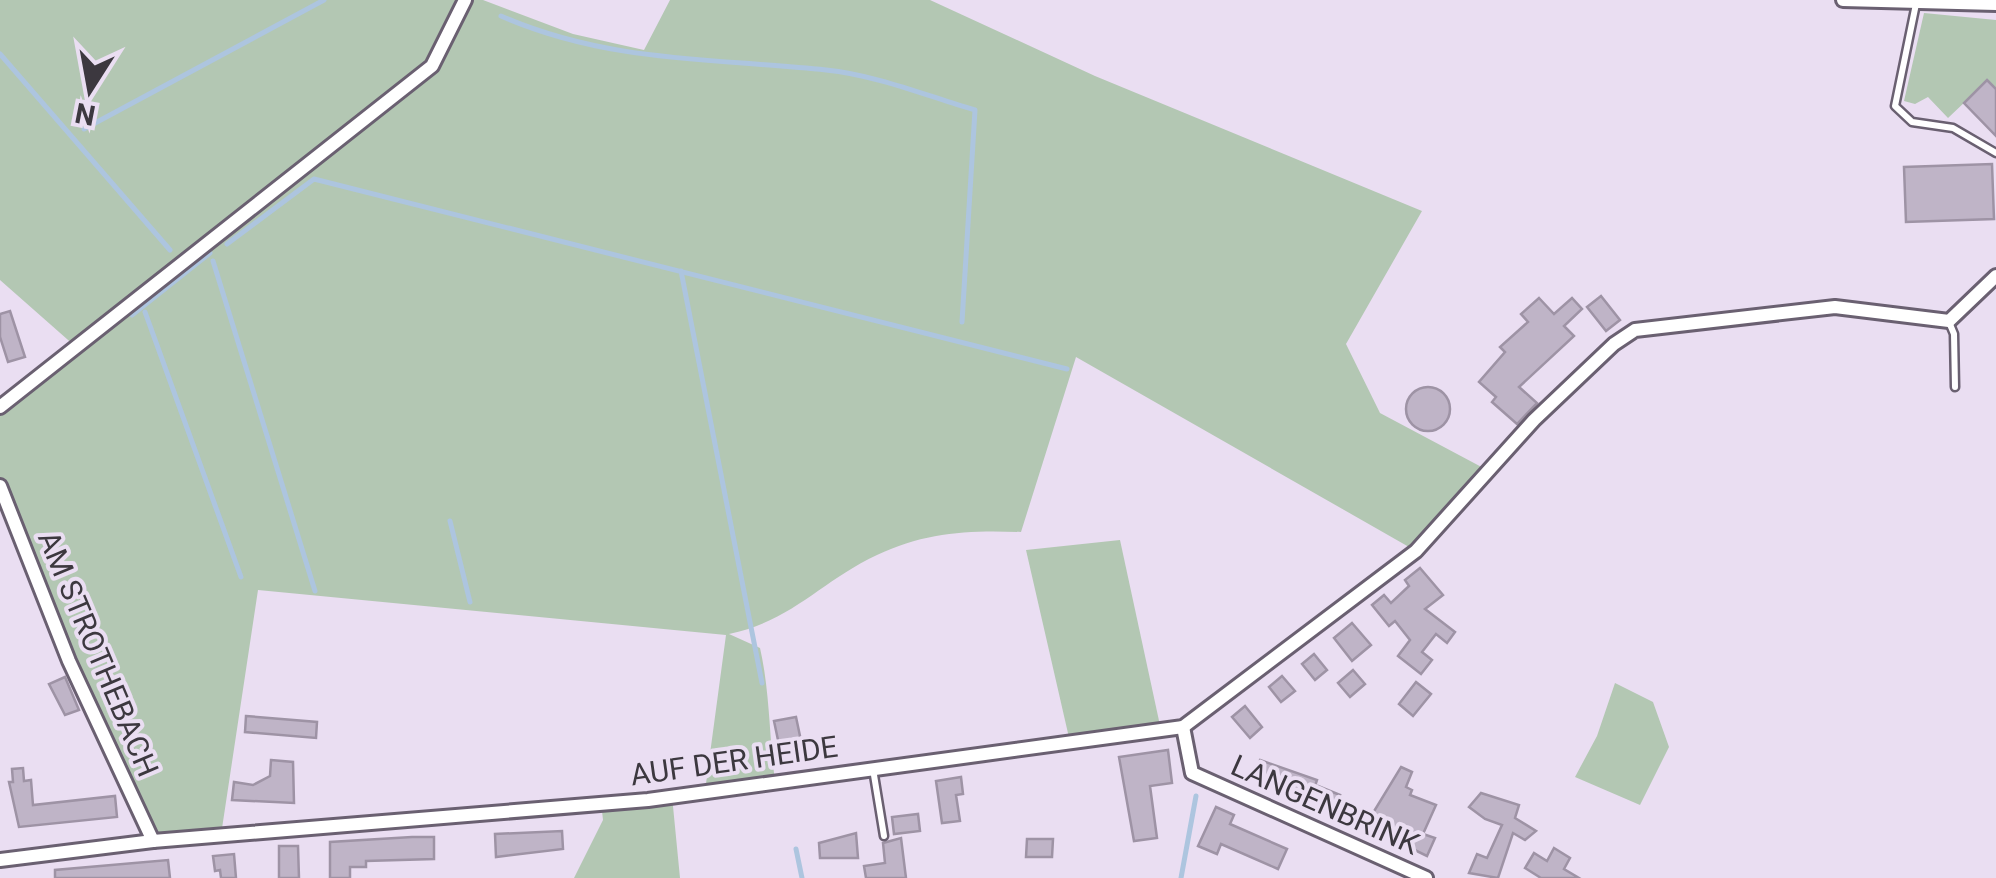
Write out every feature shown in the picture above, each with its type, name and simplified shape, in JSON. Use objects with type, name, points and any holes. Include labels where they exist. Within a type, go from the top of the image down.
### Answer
[{"type":"street","points":[[0,408],[432,66],[465,0]]},
{"type":"street","points":[[1843,0],[1996,4]]},
{"type":"street","points":[[1949,321],[1996,276]]},
{"type":"street","name":"AUF DER HEIDE","points":[[0,860],[152,840],[648,800],[1182,727],[1416,551],[1534,420],[1614,344],[1635,330],[1836,308],[1949,321]]},
{"type":"street","name":"AM STROTHEBACH","points":[[0,486],[69,661],[152,840]]},
{"type":"street","name":"LANGENBRINK","points":[[1182,727],[1192,773],[1426,878]]},
{"type":"lane","points":[[1916,2],[1895,106],[1912,122],[1953,128],[1996,153]]},
{"type":"lane","points":[[1949,321],[1954,334],[1955,387]]},
{"type":"lane","points":[[873,768],[884,836]]},
{"type":"green space","points":[[0,0],[483,0],[573,34],[644,50],[670,0],[930,0],[1095,76],[1422,211],[1346,344],[1380,413],[1489,471],[1416,551],[1076,357],[1021,532],[948,534],[912,541],[857,565],[790,610],[729,634],[760,648],[775,781],[705,791],[726,635],[258,590],[221,835],[153,841],[0,486],[0,407],[76,347],[0,280]]},
{"type":"green space","points":[[1924,13],[1996,20],[1996,88],[1987,81],[1948,118],[1928,97],[1915,104],[1904,101]]},
{"type":"green space","points":[[1120,540],[1161,730],[1070,742],[1026,550]]},
{"type":"green space","points":[[1615,683],[1653,702],[1669,747],[1640,805],[1575,777],[1597,736]]},
{"type":"green space","points":[[672,796],[680,878],[574,878],[603,820],[601,802]]},
{"type":"building","points":[[1987,80],[1996,89],[1996,136],[1964,103]]},
{"type":"building","points":[[1992,164],[1994,219],[1906,222],[1904,167]]},
{"type":"building","points":[[1601,296],[1620,320],[1606,331],[1587,307]]},
{"type":"building","points":[[1539,298],[1554,314],[1572,298],[1582,309],[1564,326],[1574,336],[1519,387],[1537,403],[1517,424],[1492,402],[1496,397],[1479,382],[1505,352],[1500,347],[1528,322],[1521,314]]},
{"type":"building","points":[[10,311],[25,357],[8,362],[0,337],[0,314]]},
{"type":"building","points":[[1428,387],[1443,394],[1450,409],[1443,424],[1428,431],[1413,424],[1406,409],[1413,394]]},
{"type":"building","points":[[1420,568],[1443,595],[1425,609],[1455,632],[1447,643],[1436,634],[1422,652],[1432,660],[1421,674],[1398,656],[1410,640],[1395,621],[1389,626],[1372,605],[1384,595],[1391,603],[1409,586],[1405,580]]},
{"type":"building","points":[[1352,623],[1371,645],[1352,661],[1334,638]]},
{"type":"building","points":[[1314,654],[1327,670],[1315,680],[1302,664]]},
{"type":"building","points":[[1353,670],[1365,684],[1350,697],[1338,683]]},
{"type":"building","points":[[1282,676],[1295,691],[1281,702],[1269,687]]},
{"type":"building","points":[[65,677],[79,710],[65,715],[49,684]]},
{"type":"building","points":[[1416,682],[1431,694],[1413,716],[1399,704]]},
{"type":"building","points":[[1245,706],[1262,727],[1250,738],[1232,717]]},
{"type":"building","points":[[246,716],[317,722],[316,738],[245,732]]},
{"type":"building","points":[[796,717],[804,755],[782,759],[774,721]]},
{"type":"building","points":[[1168,750],[1172,783],[1150,786],[1157,838],[1134,841],[1119,757]]},
{"type":"building","points":[[271,760],[293,762],[294,803],[232,800],[234,782],[253,785],[270,776]]},
{"type":"building","points":[[1260,760],[1317,780],[1312,795],[1278,781],[1275,789],[1252,779]]},
{"type":"building","points":[[1401,767],[1412,772],[1406,787],[1412,790],[1410,795],[1436,805],[1423,834],[1435,838],[1427,856],[1365,826]]},
{"type":"building","points":[[23,768],[24,781],[31,780],[33,805],[115,796],[117,817],[19,827],[9,782],[13,782],[12,769]]},
{"type":"building","points":[[961,777],[963,794],[956,795],[960,821],[942,823],[936,781]]},
{"type":"building","points":[[1318,786],[1340,795],[1332,813],[1310,803]]},
{"type":"building","points":[[1481,793],[1519,805],[1515,818],[1536,831],[1525,840],[1513,833],[1498,878],[1469,873],[1477,854],[1487,858],[1502,825],[1469,807]]},
{"type":"building","points":[[1216,807],[1234,815],[1230,824],[1287,849],[1278,869],[1221,844],[1217,854],[1198,846]]},
{"type":"building","points":[[918,814],[920,831],[894,834],[892,817]]},
{"type":"building","points":[[562,831],[563,849],[496,857],[495,834]]},
{"type":"building","points":[[856,833],[858,858],[820,858],[819,843]]},
{"type":"building","points":[[434,837],[434,859],[366,861],[366,867],[350,867],[350,878],[330,878],[330,842]]},
{"type":"building","points":[[901,838],[906,878],[866,878],[864,866],[885,863],[883,843]]},
{"type":"building","points":[[1027,839],[1053,839],[1052,857],[1026,857]]},
{"type":"building","points":[[279,846],[298,846],[299,878],[279,878]]},
{"type":"building","points":[[1554,848],[1570,858],[1564,869],[1579,878],[1541,878],[1525,868],[1534,853],[1547,861]]},
{"type":"building","points":[[234,854],[236,878],[221,878],[220,870],[215,871],[213,856]]},
{"type":"building","points":[[168,860],[170,878],[55,878],[55,870]]},
{"type":"waterway","points":[[84,129],[324,0]]},
{"type":"waterway","points":[[501,16],[581,43],[621,51],[845,73],[975,110],[962,322]]},
{"type":"waterway","points":[[0,54],[170,250]]},
{"type":"waterway","points":[[227,244],[314,179],[1067,369]]},
{"type":"waterway","points":[[132,315],[210,253]]},
{"type":"waterway","points":[[213,261],[315,591]]},
{"type":"waterway","points":[[681,271],[762,683]]},
{"type":"waterway","points":[[145,312],[241,577]]},
{"type":"waterway","points":[[450,521],[470,602]]},
{"type":"waterway","points":[[1181,878],[1196,796]]},
{"type":"waterway","points":[[796,849],[802,878]]}]
